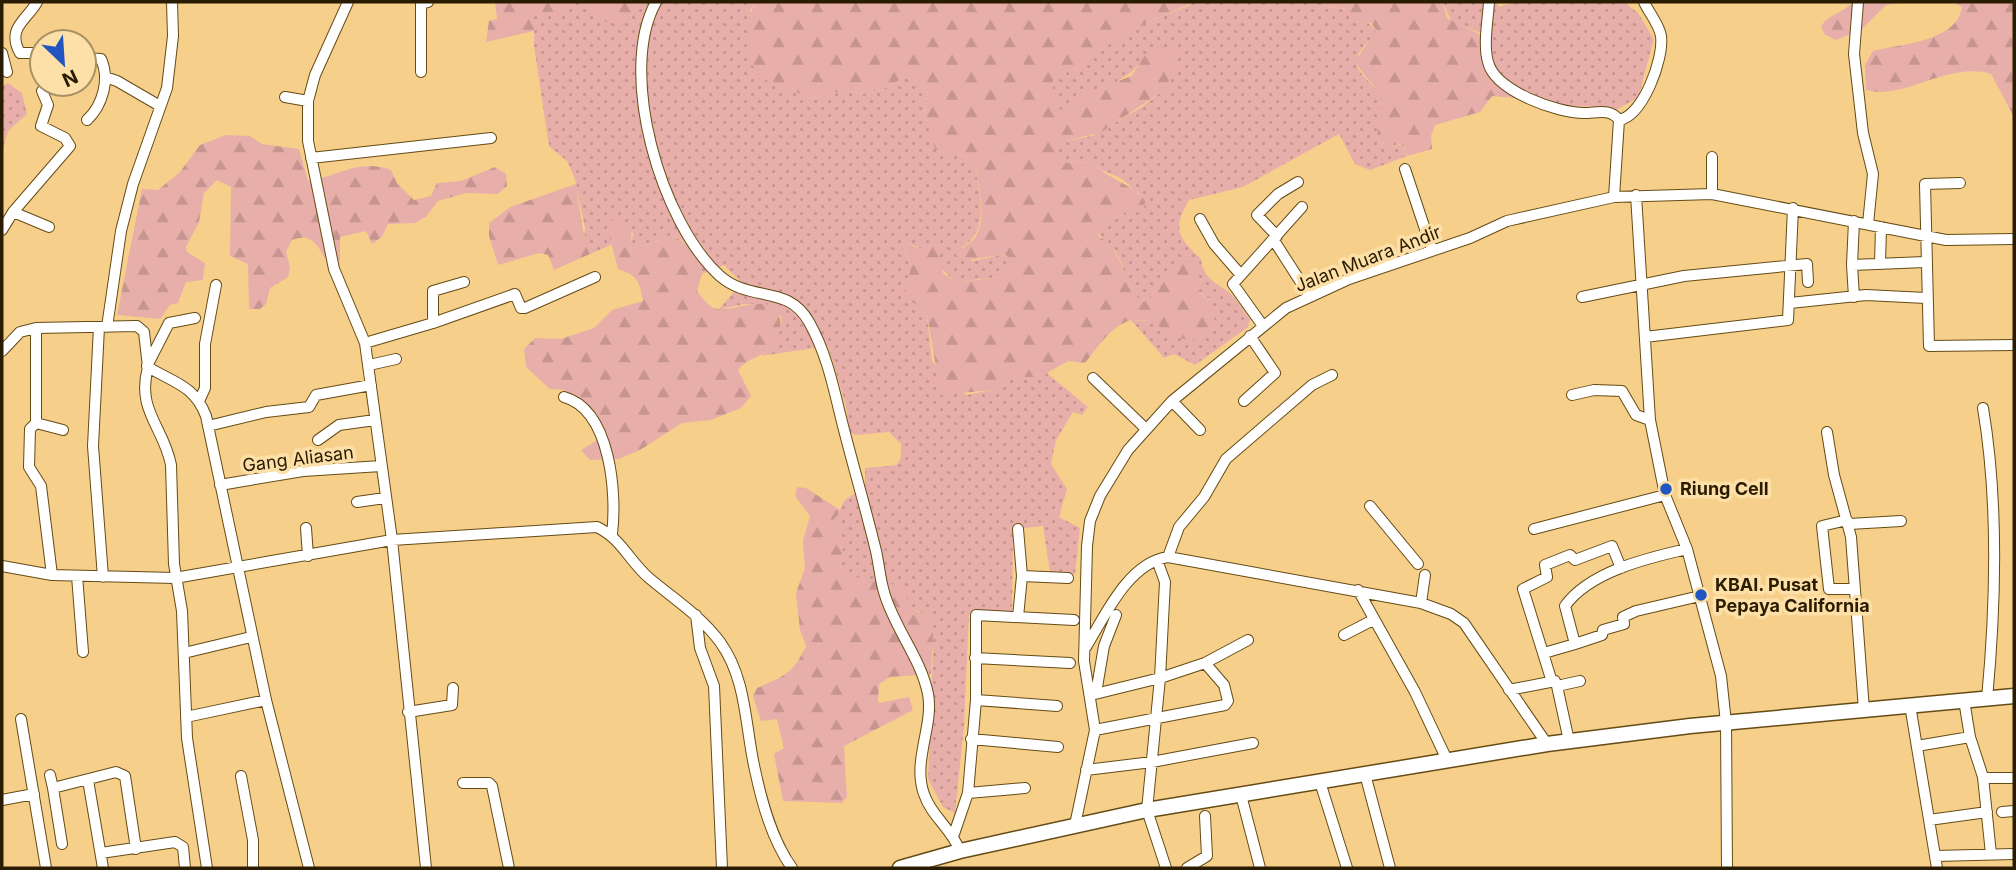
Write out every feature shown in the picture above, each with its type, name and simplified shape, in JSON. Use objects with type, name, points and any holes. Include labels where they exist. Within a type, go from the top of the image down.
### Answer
[{"type":"main road","points":[[900,868],[934,863],[960,851],[1147,810],[1546,744],[1726,723],[2014,696]]},
{"type":"street","points":[[28,53],[20,53],[15,37],[19,24],[37,2]]},
{"type":"street","points":[[103,577],[93,446],[103,327],[133,184],[150,141],[171,64],[172,2]]},
{"type":"street","points":[[348,2],[320,61],[308,101],[307,126],[334,270],[365,343],[369,365],[392,544],[426,868]]},
{"type":"street","points":[[421,72],[421,4],[428,2]]},
{"type":"street","points":[[656,2],[646,20],[640,51],[642,91],[659,170],[670,202],[690,237],[720,275],[740,290],[773,295],[794,302],[814,331],[830,373],[884,592],[928,697],[920,780],[924,795],[954,834],[960,851]]},
{"type":"street","points":[[1489,2],[1487,60],[1498,79],[1518,93],[1562,110],[1609,112],[1619,120]]},
{"type":"street","points":[[1619,120],[1630,117],[1644,99],[1661,47],[1660,32],[1645,4],[1633,2]]},
{"type":"street","points":[[1858,2],[1854,54],[1863,133],[1873,174],[1868,224]]},
{"type":"street","points":[[2,52],[7,72]]},
{"type":"street","points":[[87,120],[98,107],[105,77],[101,59],[98,59]]},
{"type":"street","points":[[105,77],[160,106]]},
{"type":"street","points":[[285,97],[308,101]]},
{"type":"street","points":[[2,230],[13,212],[70,146],[65,138],[41,127],[48,106],[45,98]]},
{"type":"street","points":[[1614,197],[1619,120]]},
{"type":"street","points":[[312,158],[491,138]]},
{"type":"street","points":[[1712,157],[1713,194]]},
{"type":"street","points":[[1405,169],[1432,250]]},
{"type":"street","points":[[1298,182],[1278,194],[1257,215],[1275,238],[1310,295]]},
{"type":"street","points":[[1961,183],[1925,184],[1924,236],[1929,346],[2014,345]]},
{"type":"street","name":"Jalan Muara Andir","points":[[1075,825],[1095,730],[1093,694],[1084,672],[1087,547],[1090,521],[1100,496],[1146,429],[1172,401],[1250,335],[1310,295],[1507,221],[1614,197],[1636,195],[1713,194],[1946,240],[2014,239]]},
{"type":"street","points":[[1636,195],[1644,284],[1644,337],[1650,420],[1665,495],[1687,549],[1716,653],[1726,723],[1727,868]]},
{"type":"street","points":[[1263,326],[1233,286],[1240,274],[1302,207]]},
{"type":"street","points":[[1644,337],[1786,321],[1790,303],[1793,208]]},
{"type":"street","points":[[13,212],[50,227]]},
{"type":"street","points":[[1200,219],[1214,244],[1240,274]]},
{"type":"street","points":[[1854,221],[1854,297]]},
{"type":"street","points":[[1880,264],[1881,227]]},
{"type":"street","points":[[1852,265],[1925,262]]},
{"type":"street","points":[[1582,297],[1684,276],[1790,266],[1808,265],[1808,282]]},
{"type":"street","points":[[365,343],[400,335],[515,294],[521,308],[525,308],[595,277]]},
{"type":"street","points":[[433,323],[433,291],[464,282]]},
{"type":"street","points":[[200,399],[205,388],[205,344],[216,285]]},
{"type":"street","points":[[1790,303],[1854,297],[1926,298]]},
{"type":"street","points":[[195,318],[169,323],[148,368],[143,389],[146,409],[169,454],[171,465],[175,578],[182,611],[186,717],[207,868]]},
{"type":"street","points":[[36,328],[36,423],[30,429],[29,467],[41,486],[52,575]]},
{"type":"street","points":[[2,351],[20,332],[36,328],[142,328],[148,368]]},
{"type":"street","points":[[1244,401],[1275,373],[1250,335]]},
{"type":"street","points":[[369,365],[396,359]]},
{"type":"street","points":[[148,368],[192,390],[200,399],[208,426],[251,637],[309,868]]},
{"type":"street","points":[[1086,646],[1130,580],[1163,559],[1179,527],[1204,497],[1226,459],[1312,385],[1332,375]]},
{"type":"street","points":[[1093,378],[1146,429]]},
{"type":"street","points":[[208,426],[266,412],[308,407],[316,395],[371,385]]},
{"type":"street","points":[[1572,395],[1594,390],[1622,391],[1636,415],[1650,420]]},
{"type":"street","points":[[565,397],[589,412],[603,441],[613,494],[612,534]]},
{"type":"street","points":[[1172,401],[1200,430]]},
{"type":"street","points":[[1983,408],[1992,484],[1995,585],[1987,699]]},
{"type":"street","points":[[318,440],[339,425],[375,420]]},
{"type":"street","points":[[36,423],[63,430]]},
{"type":"street","points":[[1828,432],[1834,475],[1848,522],[1864,710]]},
{"type":"street","name":"Gang Aliasan","points":[[220,485],[303,471],[381,466]]},
{"type":"street","points":[[1534,529],[1665,495]]},
{"type":"street","points":[[357,502],[385,498]]},
{"type":"street","points":[[1370,506],[1418,564]]},
{"type":"street","points":[[1855,589],[1829,589],[1822,526],[1848,522],[1900,521]]},
{"type":"street","points":[[2,566],[52,575],[175,578],[392,544],[589,525],[612,534],[648,577],[695,615],[721,643],[740,684],[755,770],[777,845],[792,868]]},
{"type":"street","points":[[306,528],[308,556]]},
{"type":"street","points":[[1018,529],[1022,576],[1018,617]]},
{"type":"street","points":[[1569,741],[1555,684],[1523,589],[1547,577],[1545,565],[1570,555],[1575,560],[1612,547],[1620,568]]},
{"type":"street","points":[[1576,644],[1565,604],[1586,584],[1620,568],[1687,549]]},
{"type":"street","points":[[1163,559],[1358,590],[1421,603],[1464,623],[1546,744]]},
{"type":"street","points":[[1163,559],[1165,582],[1158,719],[1147,810],[1166,868]]},
{"type":"street","points":[[1421,603],[1425,575]]},
{"type":"street","points":[[77,576],[83,652]]},
{"type":"street","points":[[1022,576],[1068,578]]},
{"type":"street","points":[[1358,590],[1415,692],[1448,762]]},
{"type":"street","points":[[1544,653],[1602,635],[1603,629],[1624,625],[1623,617],[1635,614],[1636,611],[1700,596]]},
{"type":"street","points":[[695,615],[700,648],[715,686],[722,868]]},
{"type":"street","points":[[954,834],[968,793],[976,700],[975,615],[1073,620]]},
{"type":"street","points":[[1116,615],[1104,646],[1093,694],[1160,678],[1205,663],[1248,640]]},
{"type":"street","points":[[1344,635],[1373,620]]},
{"type":"street","points":[[184,653],[251,637]]},
{"type":"street","points":[[975,658],[1070,663]]},
{"type":"street","points":[[1095,730],[1227,703],[1224,685],[1205,663]]},
{"type":"street","points":[[1509,690],[1580,681]]},
{"type":"street","points":[[408,712],[452,705],[453,688]]},
{"type":"street","points":[[976,700],[1057,706]]},
{"type":"street","points":[[1964,700],[1970,737],[1983,778],[1991,854]]},
{"type":"street","points":[[186,717],[266,701]]},
{"type":"street","points":[[1910,705],[1937,868]]},
{"type":"street","points":[[21,719],[46,868]]},
{"type":"street","points":[[1917,746],[1970,737]]},
{"type":"street","points":[[971,739],[1058,747]]},
{"type":"street","points":[[1086,770],[1152,762],[1253,743]]},
{"type":"street","points":[[53,788],[116,772],[125,776],[136,849]]},
{"type":"street","points":[[1365,774],[1390,868]]},
{"type":"street","points":[[50,775],[62,844]]},
{"type":"street","points":[[240,776],[253,840],[253,868]]},
{"type":"street","points":[[1983,778],[2014,778]]},
{"type":"street","points":[[88,780],[103,868]]},
{"type":"street","points":[[1320,782],[1347,868]]},
{"type":"street","points":[[463,783],[489,783],[492,786],[509,868]]},
{"type":"street","points":[[968,793],[1025,788]]},
{"type":"street","points":[[2,800],[34,794]]},
{"type":"street","points":[[1241,795],[1260,868]]},
{"type":"street","points":[[2002,812],[2014,811]]},
{"type":"street","points":[[1929,820],[1987,812]]},
{"type":"street","points":[[1187,868],[1208,856],[1205,816]]},
{"type":"street","points":[[101,853],[175,842],[183,847],[185,868]]},
{"type":"street","points":[[1935,856],[2014,853]]},
{"type":"green space","points":[[495,2],[571,2],[559,11],[534,15],[534,31],[486,42],[489,21],[497,19]]},
{"type":"green space","points":[[571,2],[591,2],[630,19],[639,2],[757,2],[750,10],[780,87],[796,89],[810,99],[845,90],[862,94],[883,89],[905,77],[922,82],[928,97],[924,113],[936,149],[940,152],[957,151],[975,163],[980,221],[971,240],[961,247],[972,261],[1005,254],[1012,260],[1010,274],[958,284],[927,253],[903,243],[911,266],[906,291],[927,316],[932,361],[966,395],[992,390],[1015,377],[1039,377],[1047,373],[1088,407],[1082,415],[1073,412],[1056,440],[1051,464],[1067,489],[1059,517],[1080,528],[1075,574],[1050,572],[1043,526],[1013,529],[1012,611],[969,614],[964,726],[955,813],[943,807],[928,779],[933,651],[921,612],[913,609],[903,594],[856,580],[840,570],[843,544],[834,520],[845,500],[865,486],[865,468],[897,465],[901,457],[901,444],[889,432],[856,435],[849,432],[846,406],[828,346],[761,356],[776,344],[782,318],[772,305],[744,304],[718,310],[742,283],[724,265],[702,274],[688,246],[673,235],[639,248],[632,242],[633,233],[607,227],[613,244],[590,254],[584,242],[585,228],[575,179],[567,161],[549,146],[534,46],[534,15],[559,11]]},
{"type":"green space","points":[[587,2],[639,2],[630,19],[607,23]]},
{"type":"green space","points":[[757,2],[1190,2],[1150,21],[1103,48],[1077,68],[1054,78],[1052,91],[1062,114],[1081,96],[1131,76],[1146,54],[1162,47],[1180,50],[1166,89],[1100,133],[1060,142],[1056,150],[1058,159],[1066,163],[1093,162],[1145,201],[1144,210],[1120,216],[1098,229],[1099,237],[1113,249],[1130,286],[1142,302],[1150,300],[1156,285],[1172,275],[1183,261],[1192,263],[1199,272],[1195,290],[1210,300],[1214,308],[1214,322],[1207,334],[1195,340],[1188,340],[1148,321],[1133,320],[1112,331],[1085,363],[1068,361],[1040,377],[1015,377],[992,390],[941,395],[927,316],[923,308],[908,300],[906,291],[911,266],[903,242],[918,248],[938,245],[943,273],[958,284],[1009,274],[1011,260],[1005,254],[962,261],[956,255],[974,239],[981,220],[975,163],[957,151],[940,152],[935,149],[924,113],[928,97],[922,82],[905,77],[883,89],[862,94],[845,90],[810,99],[764,79],[752,63],[747,42],[749,19]]},
{"type":"green space","points":[[1190,2],[1323,2],[1321,4],[1346,10],[1365,21],[1376,30],[1359,53],[1358,67],[1381,99],[1383,143],[1395,146],[1404,143],[1407,156],[1370,170],[1355,164],[1339,134],[1243,187],[1189,200],[1180,218],[1179,226],[1183,238],[1201,259],[1209,277],[1233,296],[1250,319],[1248,327],[1195,365],[1174,354],[1164,358],[1131,320],[1150,321],[1186,340],[1210,299],[1195,290],[1195,280],[1183,261],[1172,275],[1156,285],[1150,300],[1142,302],[1132,291],[1119,257],[1102,239],[1098,229],[1120,216],[1144,210],[1140,194],[1093,162],[1066,163],[1058,159],[1056,150],[1060,142],[1092,136],[1142,107],[1165,89],[1169,73],[1175,65],[1146,54],[1128,75],[1083,98],[1062,115],[1052,91],[1054,78],[1077,68],[1103,47],[1150,21],[1190,5]]},
{"type":"green space","points":[[1323,2],[1443,2],[1447,18],[1491,40],[1494,48],[1488,64],[1491,79],[1523,86],[1528,93],[1527,99],[1492,96],[1480,112],[1435,125],[1431,136],[1432,149],[1407,156],[1404,143],[1389,145],[1377,136],[1382,103],[1356,60],[1376,30],[1371,23],[1354,23],[1345,9],[1321,5]]},
{"type":"green space","points":[[1443,2],[1496,2],[1499,7],[1514,2],[1624,2],[1638,13],[1654,39],[1638,98],[1614,111],[1592,106],[1553,107],[1495,82],[1488,64],[1488,36],[1451,21]]},
{"type":"green space","points":[[1853,2],[1903,2],[1886,5],[1861,30],[1836,40],[1824,34],[1821,26],[1824,22]]},
{"type":"green space","points":[[1953,2],[2014,2],[2014,117],[1991,74],[1974,71],[1958,73],[1896,90],[1866,90],[1865,65],[1873,51],[1926,40],[1950,28],[1958,19],[1962,7]]},
{"type":"green space","points":[[8,83],[22,93],[27,114],[8,131],[2,152],[2,86]]},
{"type":"green space","points":[[226,135],[250,136],[262,144],[299,149],[308,181],[358,167],[379,167],[391,170],[397,183],[414,200],[431,196],[437,183],[461,181],[495,167],[506,174],[507,186],[498,194],[466,193],[438,201],[426,217],[415,223],[388,224],[382,237],[372,244],[366,231],[340,237],[340,261],[325,259],[309,239],[292,240],[286,251],[290,268],[288,277],[270,288],[266,304],[260,309],[249,309],[248,264],[230,256],[231,187],[217,180],[204,193],[199,222],[186,247],[187,252],[205,263],[203,280],[186,282],[178,303],[170,305],[160,319],[117,315],[142,189],[158,190],[180,172],[200,145]]},
{"type":"green space","points":[[576,184],[583,230],[590,254],[554,270],[548,255],[539,253],[498,265],[489,236],[489,223],[510,207]]},
{"type":"green space","points":[[612,220],[630,225],[632,242],[639,248],[673,235],[693,249],[702,274],[697,291],[711,306],[722,309],[755,304],[770,305],[778,312],[780,325],[774,346],[738,370],[751,396],[741,408],[711,420],[682,423],[640,450],[619,459],[590,460],[581,450],[606,435],[598,416],[563,390],[550,389],[526,367],[524,349],[535,338],[561,339],[594,328],[612,310],[643,301],[636,280],[618,269],[607,227]]},
{"type":"green space","points":[[797,487],[806,488],[840,510],[834,520],[843,544],[840,570],[862,579],[900,586],[913,609],[928,617],[933,634],[931,674],[890,677],[879,684],[878,703],[909,697],[913,710],[844,746],[847,797],[842,803],[783,801],[774,754],[784,748],[777,719],[761,721],[753,696],[757,688],[781,677],[792,668],[806,646],[800,630],[796,593],[805,568],[803,541],[810,516],[795,496]]},
{"type":"place","name":"Riung Cell","points":[[1666,489]]},
{"type":"place","name":"KBAI. Pusat Pepaya California","points":[[1701,595]]}]
